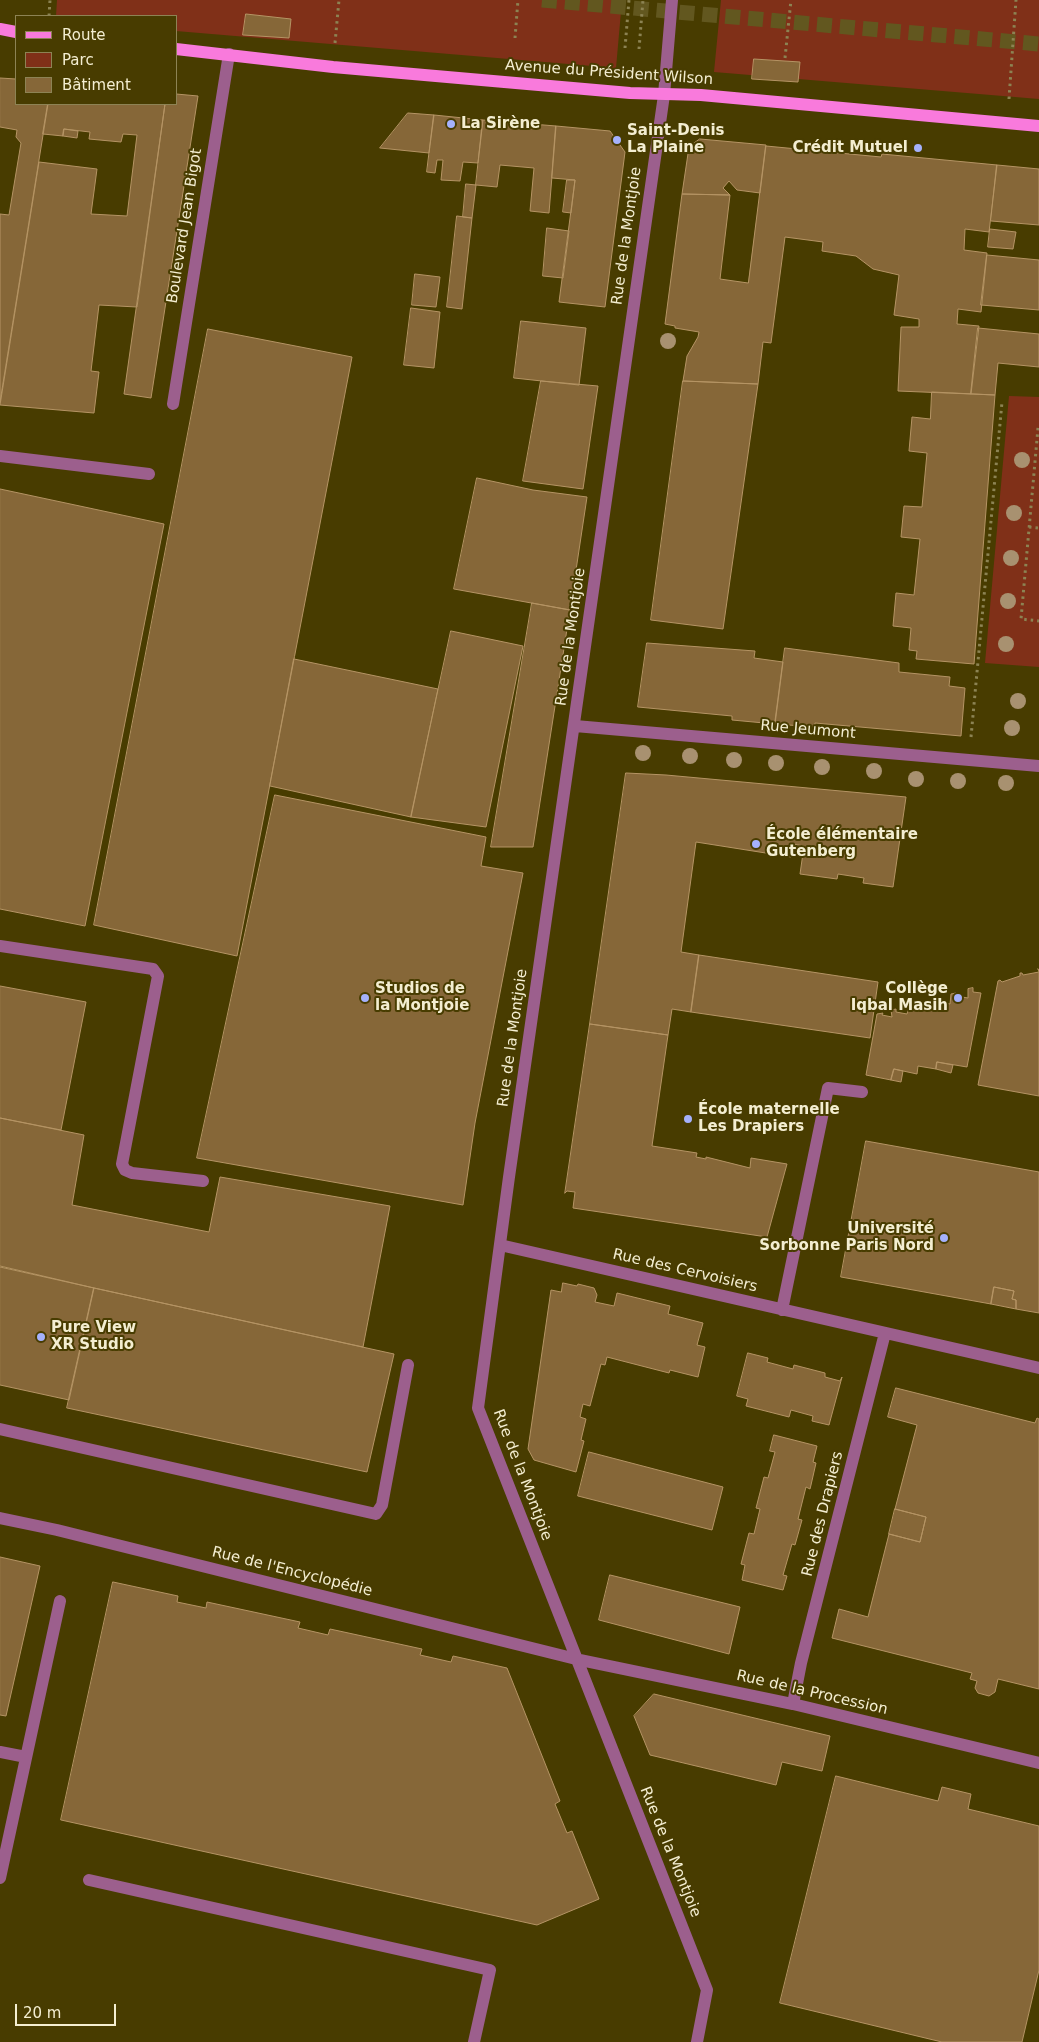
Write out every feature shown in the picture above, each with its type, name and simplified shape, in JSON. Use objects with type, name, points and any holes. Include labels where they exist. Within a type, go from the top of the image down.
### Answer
[{"type":"main road","points":[[0,29],[15,32]]},
{"type":"main road","name":"Avenue du Président Wilson","points":[[178,49],[333,67],[664,95],[711,96],[1039,126]]},
{"type":"street","name":"Rue de la Montjoie","points":[[672,0],[664,95],[478,1408],[707,1990],[697,2042]]},
{"type":"street","name":"Boulevard Jean Bigot","points":[[173,404],[229,54]]},
{"type":"street","points":[[0,456],[149,474]]},
{"type":"street","name":"Rue Jeumont","points":[[575,726],[1039,766]]},
{"type":"street","points":[[0,946],[153,969],[158,976],[122,1164],[124,1170],[132,1172],[203,1181]]},
{"type":"street","points":[[782,1310],[828,1088],[862,1092]]},
{"type":"street","name":"Rue des Cervoisiers","points":[[500,1245],[1039,1368]]},
{"type":"street","name":"Rue des Drapiers","points":[[794,1704],[802,1663],[885,1333]]},
{"type":"street","points":[[0,1429],[376,1514],[382,1505],[408,1366]]},
{"type":"street","name":"Rue de l'Encyclopédie","points":[[0,1518],[57,1530],[576,1659]]},
{"type":"street","points":[[0,1878],[3,1854],[60,1602]]},
{"type":"street","name":"Rue de la Procession","points":[[576,1659],[794,1704],[1039,1763]]},
{"type":"street","points":[[0,1752],[26,1757]]},
{"type":"street","points":[[89,1880],[490,1970],[474,2042]]},
{"type":"path","points":[[49,15],[50,0]]},
{"type":"path","points":[[335,45],[339,0]]},
{"type":"path","points":[[515,38],[518,0]]},
{"type":"path","points":[[625,48],[628,0]]},
{"type":"path","points":[[639,50],[643,0]]},
{"type":"path","points":[[785,58],[791,0]]},
{"type":"path","points":[[1008,108],[1016,0]]},
{"type":"path","points":[[969,760],[1002,402]]},
{"type":"path","points":[[1038,428],[1038,446],[1021,619],[1039,620]]},
{"type":"path","points":[[1029,527],[1039,528]]},
{"type":"green space","points":[[57,0],[622,0],[616,68],[178,31],[178,15],[56,15]]},
{"type":"green space","points":[[721,0],[1039,0],[1039,99],[714,72]]},
{"type":"green space","points":[[1009,396],[1039,397],[1039,667],[985,663]]},
{"type":"building","points":[[246,14],[291,19],[289,38],[243,35]]},
{"type":"building","points":[[754,59],[800,62],[798,82],[752,79]]},
{"type":"building","points":[[0,78],[15,79],[15,105],[48,105],[0,402],[0,214],[9,215],[21,143],[16,137],[17,130],[0,127]]},
{"type":"building","points":[[178,94],[198,96],[151,398],[124,394],[165,105],[178,105]]},
{"type":"building","points":[[48,105],[165,105],[137,307],[99,305],[91,371],[99,372],[94,413],[0,405],[39,162],[97,169],[91,214],[127,216],[137,135],[123,134],[121,142],[89,139],[90,132],[64,129],[63,136],[43,134]]},
{"type":"building","points":[[408,113],[434,115],[429,153],[380,148]]},
{"type":"building","points":[[434,115],[483,120],[478,163],[463,162],[460,181],[441,180],[443,160],[437,160],[435,173],[427,172]]},
{"type":"building","points":[[483,120],[556,126],[549,213],[530,211],[534,168],[500,165],[497,187],[476,185]]},
{"type":"building","points":[[556,126],[610,131],[625,152],[605,307],[559,302],[575,180],[552,178]]},
{"type":"building","points":[[64,129],[78,131],[77,138],[63,136]]},
{"type":"building","points":[[700,139],[766,145],[760,193],[737,190],[729,181],[723,188],[730,195],[682,194],[689,147]]},
{"type":"building","points":[[766,146],[881,157],[882,154],[997,165],[989,232],[965,229],[964,250],[987,253],[981,312],[958,309],[957,324],[979,326],[971,394],[898,391],[901,327],[919,327],[919,319],[894,315],[899,275],[873,269],[856,256],[822,251],[823,242],[785,237],[771,343],[763,342],[758,384],[683,381],[687,356],[699,332],[675,328],[675,326],[665,324],[682,194],[730,195],[720,279],[748,283]]},
{"type":"building","points":[[997,165],[1039,169],[1039,225],[991,221]]},
{"type":"building","points":[[567,180],[575,180],[571,213],[563,212]]},
{"type":"building","points":[[466,184],[476,185],[472,218],[463,217]]},
{"type":"building","points":[[457,216],[472,218],[462,309],[447,307]]},
{"type":"building","points":[[547,228],[569,231],[563,278],[543,276]]},
{"type":"building","points":[[990,229],[1016,232],[1013,249],[988,247]]},
{"type":"building","points":[[987,255],[1039,260],[1039,310],[981,305]]},
{"type":"building","points":[[415,274],[440,277],[436,307],[412,305]]},
{"type":"building","points":[[411,308],[440,312],[434,368],[404,365]]},
{"type":"building","points":[[521,321],[586,328],[579,385],[514,378]]},
{"type":"building","points":[[978,328],[1039,334],[1039,367],[998,363],[995,395],[971,394]]},
{"type":"building","points":[[208,329],[352,357],[237,956],[94,925]]},
{"type":"building","points":[[541,381],[598,386],[583,489],[523,481]]},
{"type":"building","points":[[683,381],[758,384],[723,629],[651,620]]},
{"type":"building","points":[[932,392],[995,395],[974,664],[916,659],[917,651],[909,650],[911,628],[893,626],[896,593],[914,595],[920,539],[901,537],[904,506],[922,507],[927,453],[909,451],[912,417],[930,419]]},
{"type":"building","points":[[477,478],[533,490],[587,497],[570,610],[454,589]]},
{"type":"building","points":[[0,489],[164,524],[85,926],[0,909]]},
{"type":"building","points":[[532,603],[570,610],[533,847],[491,847]]},
{"type":"building","points":[[451,631],[523,646],[486,827],[411,817]]},
{"type":"building","points":[[647,643],[755,651],[754,658],[783,662],[775,724],[732,720],[732,716],[638,707]]},
{"type":"building","points":[[785,648],[899,663],[899,672],[950,677],[949,686],[965,688],[961,736],[815,723],[815,727],[775,724]]},
{"type":"building","points":[[294,659],[438,689],[411,817],[270,786]]},
{"type":"building","points":[[626,773],[906,797],[893,887],[863,883],[864,878],[838,874],[837,879],[800,874],[804,846],[793,844],[791,857],[696,842],[681,952],[699,955],[691,1012],[672,1009],[668,1035],[590,1024]]},
{"type":"building","name":"Studios de la Montjoie","points":[[275,795],[486,837],[481,866],[523,873],[475,1123],[463,1205],[197,1158]]},
{"type":"building","points":[[699,955],[878,982],[870,1038],[691,1012]]},
{"type":"building","points":[[1039,972],[1039,1096],[978,1085],[998,981],[1002,982],[1020,976],[1020,973],[1023,975]]},
{"type":"building","points":[[0,986],[86,1002],[61,1130],[0,1118]]},
{"type":"building","points":[[973,988],[973,992],[981,993],[967,1067],[937,1062],[936,1069],[918,1066],[917,1074],[894,1069],[891,1080],[866,1075],[877,1014],[883,1013],[882,1015],[892,1017],[891,1010],[896,1009],[896,1012],[907,1014],[909,1007],[907,1006],[913,1004],[932,1009],[934,1000],[932,999],[936,998],[936,1001],[950,1004],[951,994],[956,993],[956,996],[968,998],[968,989]]},
{"type":"building","points":[[590,1024],[668,1035],[652,1146],[697,1153],[696,1157],[706,1159],[706,1157],[750,1168],[751,1158],[787,1164],[767,1237],[573,1208],[575,1192],[567,1191],[565,1193]]},
{"type":"building","points":[[937,1062],[953,1065],[951,1073],[936,1069]]},
{"type":"building","points":[[894,1069],[903,1071],[901,1082],[891,1080]]},
{"type":"building","points":[[0,1118],[84,1135],[72,1205],[209,1232],[220,1177],[390,1206],[363,1347],[0,1266]]},
{"type":"building","name":"Université Sorbonne Paris Nord","points":[[866,1141],[1039,1172],[1039,1313],[1016,1309],[1016,1300],[1012,1299],[1014,1291],[994,1287],[991,1304],[841,1277]]},
{"type":"building","name":"Pure View XR Studio","points":[[0,1267],[94,1288],[69,1400],[0,1385]]},
{"type":"building","points":[[563,1283],[594,1288],[597,1295],[595,1302],[614,1306],[617,1293],[670,1306],[668,1314],[703,1323],[697,1345],[705,1347],[698,1377],[670,1370],[669,1373],[607,1357],[605,1365],[601,1364],[590,1406],[583,1404],[580,1417],[586,1419],[581,1440],[584,1441],[576,1472],[534,1460],[528,1449],[551,1290],[561,1292]]},
{"type":"building","points":[[994,1287],[1014,1291],[1012,1299],[1016,1300],[1016,1309],[991,1304]]},
{"type":"building","points":[[94,1288],[394,1354],[367,1472],[67,1408]]},
{"type":"building","points":[[748,1353],[768,1358],[767,1362],[793,1369],[794,1365],[825,1373],[825,1377],[840,1381],[842,1377],[829,1425],[812,1421],[813,1416],[791,1410],[789,1417],[746,1406],[748,1399],[737,1396]]},
{"type":"building","points":[[896,1388],[1035,1423],[1037,1418],[1039,1419],[1039,1689],[998,1679],[995,1692],[989,1696],[978,1693],[975,1688],[977,1681],[970,1679],[972,1673],[832,1638],[839,1609],[868,1617],[889,1534],[920,1542],[926,1517],[895,1509],[917,1425],[888,1417]]},
{"type":"building","points":[[774,1435],[817,1446],[813,1462],[816,1463],[810,1489],[806,1487],[798,1519],[802,1520],[795,1545],[792,1544],[783,1575],[787,1576],[783,1590],[742,1580],[745,1565],[741,1564],[749,1533],[754,1534],[760,1509],[756,1508],[764,1477],[768,1478],[775,1452],[770,1451]]},
{"type":"building","points":[[589,1452],[723,1487],[712,1530],[578,1496]]},
{"type":"building","points":[[895,1509],[926,1517],[920,1542],[889,1534]]},
{"type":"building","points":[[0,1557],[40,1566],[6,1716],[0,1715]]},
{"type":"building","points":[[610,1575],[740,1607],[729,1654],[599,1620]]},
{"type":"building","points":[[113,1582],[178,1596],[177,1602],[206,1608],[207,1602],[300,1622],[298,1628],[328,1635],[330,1629],[422,1649],[420,1655],[451,1662],[453,1656],[507,1668],[560,1801],[555,1804],[567,1833],[572,1831],[599,1899],[537,1925],[61,1820]]},
{"type":"building","points":[[654,1694],[830,1736],[822,1771],[782,1762],[776,1785],[650,1755],[634,1716]]},
{"type":"building","points":[[836,1776],[938,1801],[942,1787],[971,1794],[968,1809],[1039,1826],[1039,1970],[1022,2042],[942,2042],[780,2003]]},
{"type":"tunnel","points":[[542,0],[1039,44]]},
{"type":"place","name":"La Sirène","points":[[451,124]]},
{"type":"place","name":"Saint-Denis La Plaine","points":[[617,140]]},
{"type":"place","name":"Crédit Mutuel","points":[[918,148]]},
{"type":"place","name":"École élémentaire Gutenberg","points":[[756,844]]},
{"type":"place","name":"Studios de la Montjoie","points":[[365,998]]},
{"type":"place","name":"Collège Iqbal Masih","points":[[958,998]]},
{"type":"place","name":"École maternelle Les Drapiers","points":[[688,1119]]},
{"type":"place","name":"Université Sorbonne Paris Nord","points":[[944,1238]]},
{"type":"place","name":"Pure View XR Studio","points":[[41,1337]]}]
